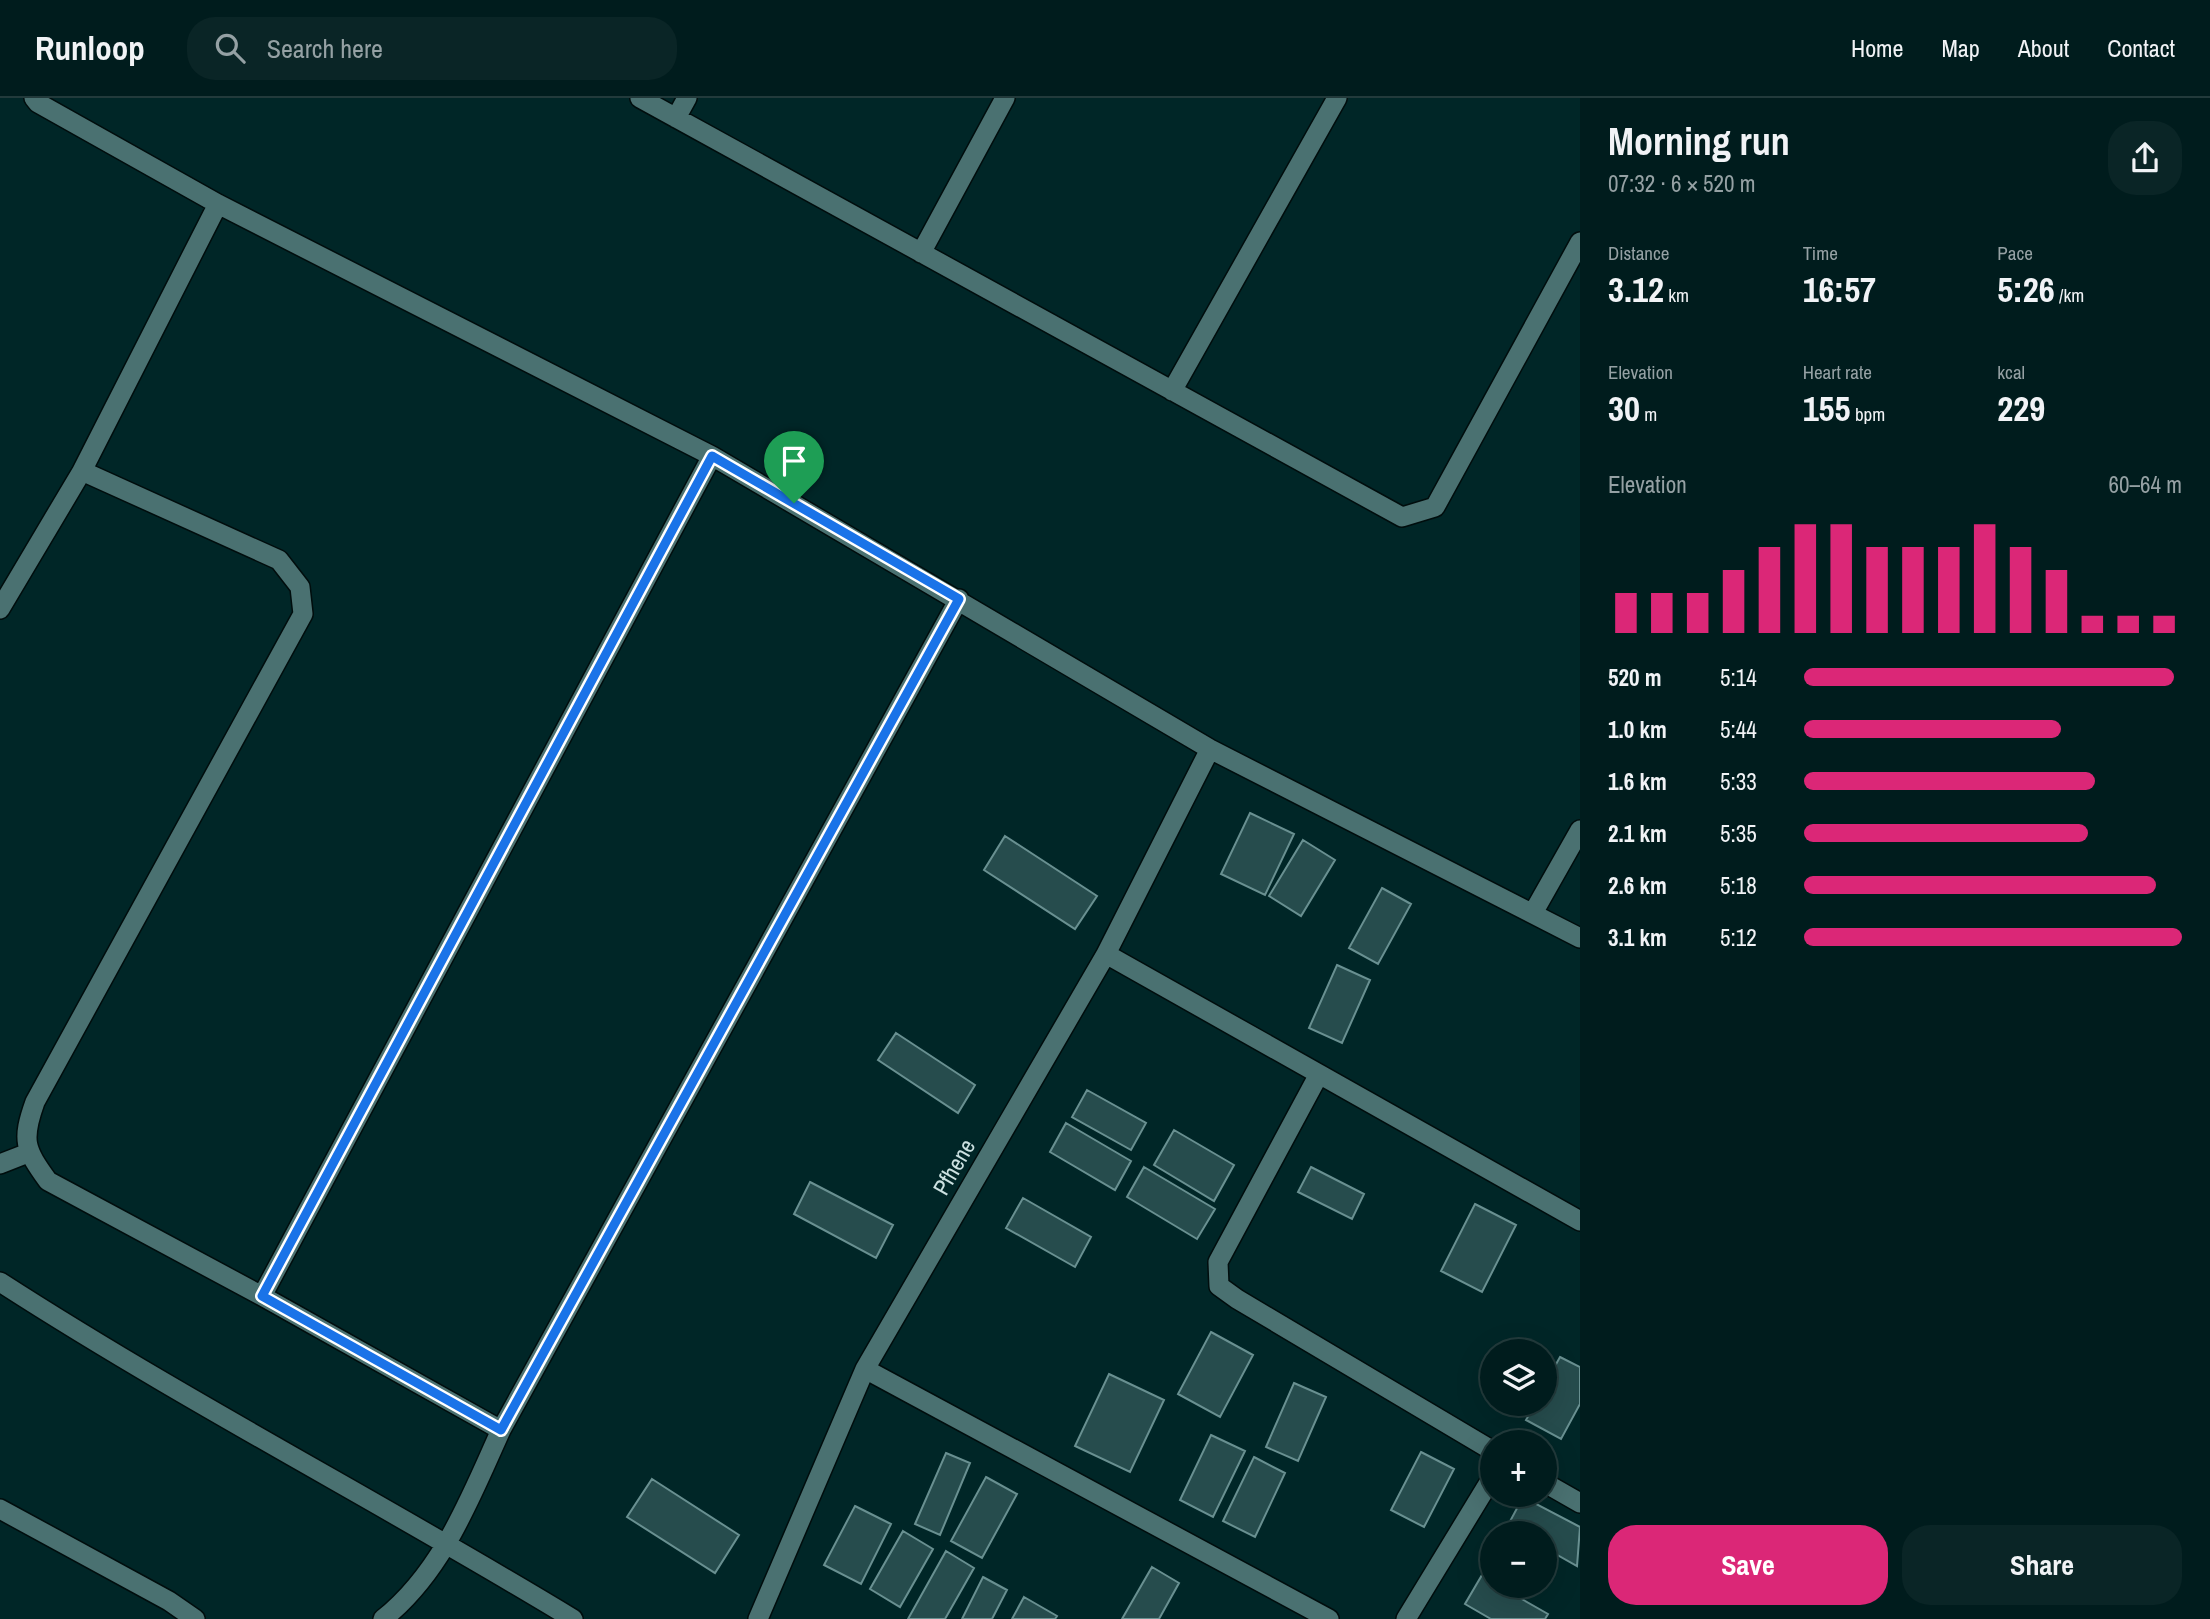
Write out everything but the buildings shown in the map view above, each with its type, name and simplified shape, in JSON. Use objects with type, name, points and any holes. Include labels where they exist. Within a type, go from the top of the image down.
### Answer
[{"type":"street","points":[[34,98],[38,103],[218,204],[712,456],[1210,748],[1580,938]]},
{"type":"street","points":[[640,98],[1402,517],[1435,507],[1580,242]]},
{"type":"street","points":[[676,118],[687,98]]},
{"type":"street","points":[[920,253],[1005,98]]},
{"type":"street","points":[[1172,391],[1337,98]]},
{"type":"street","points":[[0,609],[82,471],[218,204]]},
{"type":"street","points":[[262,1296],[712,456]]},
{"type":"street","points":[[82,471],[279,560],[300,587],[303,614],[35,1102],[27,1125],[28,1153],[48,1181],[262,1296],[501,1430]]},
{"type":"street","points":[[383,1619],[408,1600],[448,1543],[501,1430],[959,599]]},
{"type":"street","name":"Pfhene","points":[[758,1619],[865,1369],[1106,954],[1210,748]]},
{"type":"street","points":[[1534,913],[1580,830]]},
{"type":"street","points":[[1106,954],[1580,1222]]},
{"type":"street","points":[[1318,1076],[1218,1262],[1219,1286],[1480,1443]]},
{"type":"street","points":[[0,1164],[28,1153]]},
{"type":"street","points":[[0,1282],[98,1346],[448,1543],[573,1619]]},
{"type":"street","points":[[865,1369],[1329,1619]]},
{"type":"street","points":[[1557,1490],[1580,1503]]},
{"type":"street","points":[[1406,1619],[1480,1497]]},
{"type":"street","points":[[0,1509],[169,1601],[195,1619]]},
{"type":"route","points":[[712,456],[794,503],[959,599],[501,1430],[262,1296],[712,456]]}]
